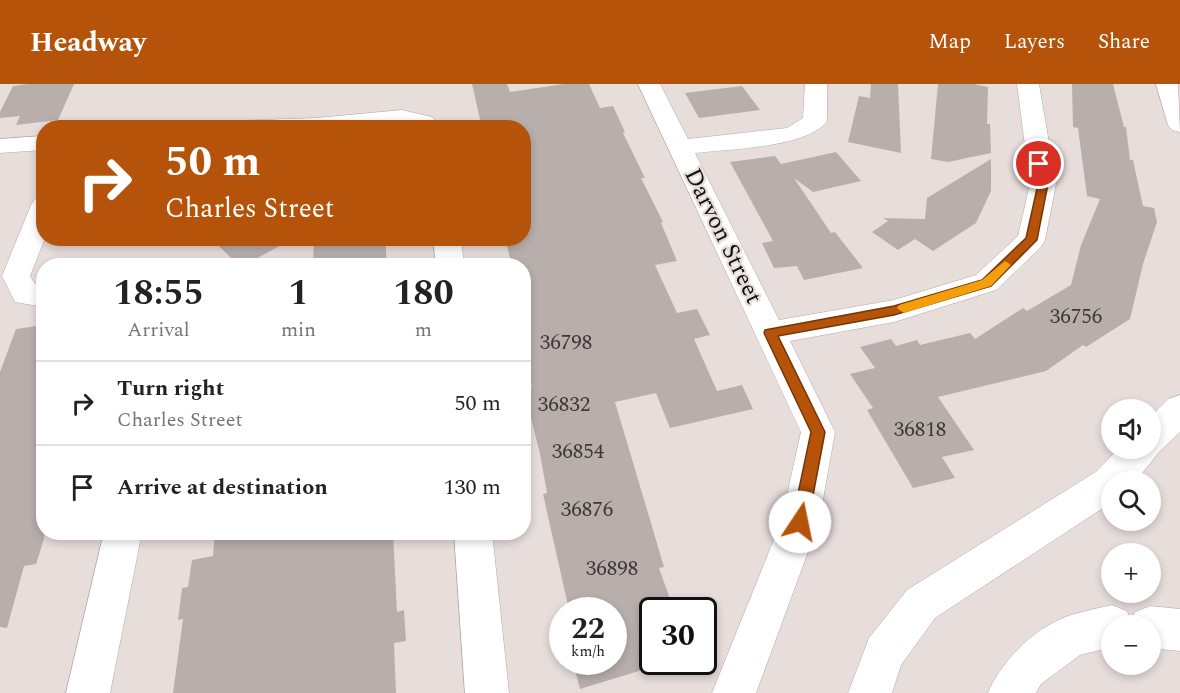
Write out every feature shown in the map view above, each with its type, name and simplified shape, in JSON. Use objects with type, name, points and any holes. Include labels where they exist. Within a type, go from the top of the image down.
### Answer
[{"type":"main road","name":"Darvon Street","points":[[649,84],[818,432],[800,522],[734,693]]},
{"type":"main road","points":[[681,147],[793,134],[814,121],[816,84]]},
{"type":"main road","points":[[770,333],[894,311],[987,283],[1031,240],[1034,228],[1043,184],[1028,84]]},
{"type":"main road","points":[[1167,84],[1180,124]]},
{"type":"main road","points":[[370,120],[402,117],[415,120]]},
{"type":"main road","points":[[0,146],[36,144]]},
{"type":"main road","points":[[36,225],[16,276],[25,294],[36,295]]},
{"type":"main road","points":[[1161,429],[1180,409]]},
{"type":"main road","points":[[870,693],[884,653],[921,604],[1110,483],[1133,459]]},
{"type":"main road","points":[[88,693],[121,540]]},
{"type":"main road","points":[[474,540],[487,693]]},
{"type":"main road","points":[[1161,628],[1180,630]]},
{"type":"main road","points":[[1010,693],[1026,669],[1070,636],[1101,629]]},
{"type":"building","points":[[74,84],[58,120],[36,120],[36,123],[16,125],[20,116],[0,118],[0,112],[13,86]]},
{"type":"building","points":[[472,84],[507,84],[510,92],[564,84],[589,84],[600,108],[613,106],[625,132],[623,133],[645,178],[641,178],[663,222],[661,223],[677,261],[655,265],[677,313],[697,309],[710,335],[694,339],[717,391],[742,385],[753,409],[670,428],[656,393],[615,402],[664,567],[659,568],[669,597],[639,597],[639,671],[627,675],[627,597],[566,597],[543,494],[547,493],[531,418],[531,258],[510,258],[507,246],[531,246],[531,120],[480,120]]},
{"type":"building","points":[[871,84],[898,84],[901,153],[848,142],[859,96],[870,98]]},
{"type":"building","points":[[938,84],[974,84],[988,87],[987,124],[990,124],[991,153],[948,162],[931,159]]},
{"type":"building","points":[[1072,84],[1113,84],[1124,127],[1126,127],[1130,160],[1133,160],[1143,206],[1154,208],[1157,222],[1143,264],[1130,319],[1086,347],[1083,345],[1046,371],[938,397],[974,450],[942,457],[955,478],[913,488],[867,410],[873,408],[850,374],[875,368],[860,347],[891,339],[896,346],[917,340],[920,345],[970,333],[975,339],[1023,308],[1027,311],[1071,285],[1081,245],[1100,199],[1087,196],[1078,128],[1073,127]]},
{"type":"building","points":[[742,86],[760,110],[699,118],[685,93]]},
{"type":"building","points":[[836,152],[861,181],[813,192],[794,178],[831,233],[835,232],[863,268],[804,280],[797,266],[774,268],[762,243],[773,241],[730,162],[775,156],[781,164]]},
{"type":"building","points":[[991,159],[991,191],[976,223],[933,251],[915,239],[898,250],[872,232],[888,221],[883,218],[925,219],[927,198]]},
{"type":"building","points":[[219,246],[279,246],[258,258],[231,258]]},
{"type":"building","points":[[314,246],[386,246],[386,258],[313,258]]},
{"type":"building","points":[[36,326],[36,540],[44,540],[36,564],[24,566],[7,628],[0,627],[0,372],[16,329]]},
{"type":"building","points":[[214,540],[393,540],[397,612],[404,610],[406,641],[394,643],[396,693],[173,693],[183,619],[178,620],[182,588],[188,587],[192,560],[213,556]]},
{"type":"building","points":[[576,675],[626,675],[580,689]]},
{"type":"slow traffic","points":[[904,308],[987,283],[1005,265]]},
{"type":"route","points":[[800,522],[818,432],[770,333],[894,311],[987,283],[1031,240],[1043,184],[1039,164]]}]
